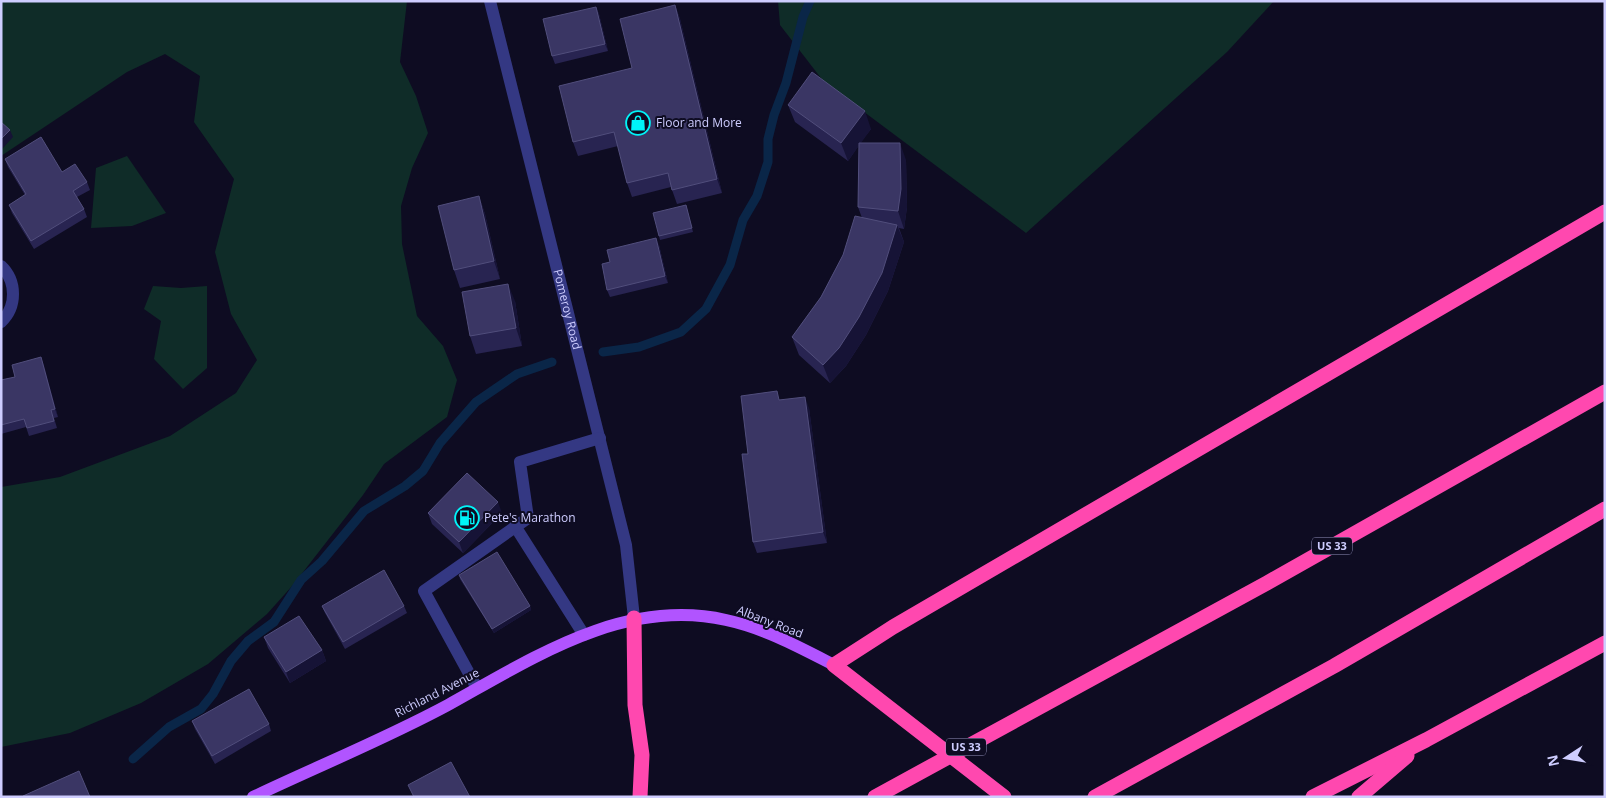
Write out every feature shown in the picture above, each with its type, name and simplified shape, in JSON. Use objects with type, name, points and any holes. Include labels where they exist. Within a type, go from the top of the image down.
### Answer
[{"type":"highway","points":[[1004,797],[834,665],[893,627],[1605,212]]},
{"type":"highway","name":"US 33","points":[[875,797],[1267,583],[1605,392]]},
{"type":"highway","points":[[1095,797],[1334,666],[1605,509]]},
{"type":"highway","points":[[634,618],[635,704],[642,756],[640,797]]},
{"type":"highway","points":[[1313,797],[1426,740],[1605,643]]},
{"type":"highway","points":[[1359,797],[1426,740]]},
{"type":"main road","name":"Albany Road","points":[[634,618],[686,616],[725,620],[778,637],[834,665]]},
{"type":"main road","name":"Richland Avenue","points":[[253,797],[446,705],[584,635],[634,618]]},
{"type":"street","name":"Pomeroy Road","points":[[490,1],[626,545],[634,618]]},
{"type":"street","points":[[1,266],[11,280],[14,292],[12,306],[1,322]]},
{"type":"street","points":[[477,688],[424,591],[528,518],[520,462],[600,438]]},
{"type":"street","points":[[516,526],[584,635]]},
{"type":"green space","points":[[1,1],[407,1],[400,62],[416,96],[428,133],[412,168],[401,206],[402,244],[417,316],[443,346],[457,380],[447,417],[384,464],[363,495],[293,585],[267,614],[208,664],[141,703],[70,733],[1,747],[1,487],[60,477],[170,436],[236,393],[257,360],[231,314],[215,252],[234,179],[194,122],[200,76],[165,54],[127,72],[1,156],[1,150],[12,137],[1,127]]},
{"type":"green space","points":[[778,1],[1274,1],[1227,52],[1026,233],[824,82],[780,25]]},
{"type":"green space","points":[[127,156],[166,213],[132,226],[91,228],[96,168]]},
{"type":"green space","points":[[153,286],[181,288],[207,286],[207,368],[183,389],[154,359],[161,321],[144,309]]},
{"type":"building","name":"Floor and More","points":[[675,5],[717,179],[672,190],[668,173],[627,183],[614,132],[573,142],[559,86],[632,68],[620,19]]},
{"type":"building","points":[[596,7],[605,44],[552,56],[543,19]]},
{"type":"building","points":[[812,72],[865,111],[841,143],[788,105]]},
{"type":"building","points":[[1,122],[10,130],[1,139]]},
{"type":"building","points":[[41,137],[62,172],[75,164],[87,182],[73,191],[84,209],[31,241],[9,205],[26,194],[5,159]]},
{"type":"building","points":[[859,143],[900,143],[901,189],[898,211],[858,207]]},
{"type":"building","points":[[479,196],[494,261],[454,270],[438,206]]},
{"type":"building","points":[[686,205],[692,228],[659,236],[653,213]]},
{"type":"building","points":[[855,216],[897,225],[882,273],[859,317],[839,348],[823,365],[792,337],[821,297],[843,255]]},
{"type":"building","points":[[656,238],[665,276],[607,290],[602,264],[610,262],[607,250]]},
{"type":"building","points":[[508,284],[516,328],[470,336],[462,292]]},
{"type":"building","points":[[41,357],[55,409],[51,410],[54,421],[27,428],[24,419],[1,425],[1,380],[15,377],[12,365]]},
{"type":"building","points":[[777,391],[779,400],[805,397],[823,532],[753,542],[742,454],[748,454],[741,396]]},
{"type":"building","name":"Pete's Marathon","points":[[467,473],[498,502],[459,542],[428,513]]},
{"type":"building","points":[[497,552],[530,606],[492,629],[459,575]]},
{"type":"building","points":[[384,570],[404,606],[343,642],[322,606]]},
{"type":"building","points":[[299,616],[322,650],[286,672],[264,637]]},
{"type":"building","points":[[249,689],[269,724],[212,756],[192,721]]},
{"type":"building","points":[[451,762],[470,797],[414,797],[408,785]]},
{"type":"building","points":[[79,771],[90,797],[23,796]]},
{"type":"waterway","points":[[603,352],[639,347],[681,332],[706,309],[730,265],[743,220],[757,196],[768,162],[768,139],[774,115],[786,83],[803,17],[810,1]]},
{"type":"waterway","points":[[133,759],[169,727],[201,709],[213,694],[231,661],[248,641],[274,622],[301,580],[322,561],[364,511],[405,486],[423,471],[440,443],[476,402],[517,374],[552,362]]},
{"type":"place","name":"Floor and More","points":[[638,123]]},
{"type":"place","name":"Pete's Marathon","points":[[467,518]]}]
